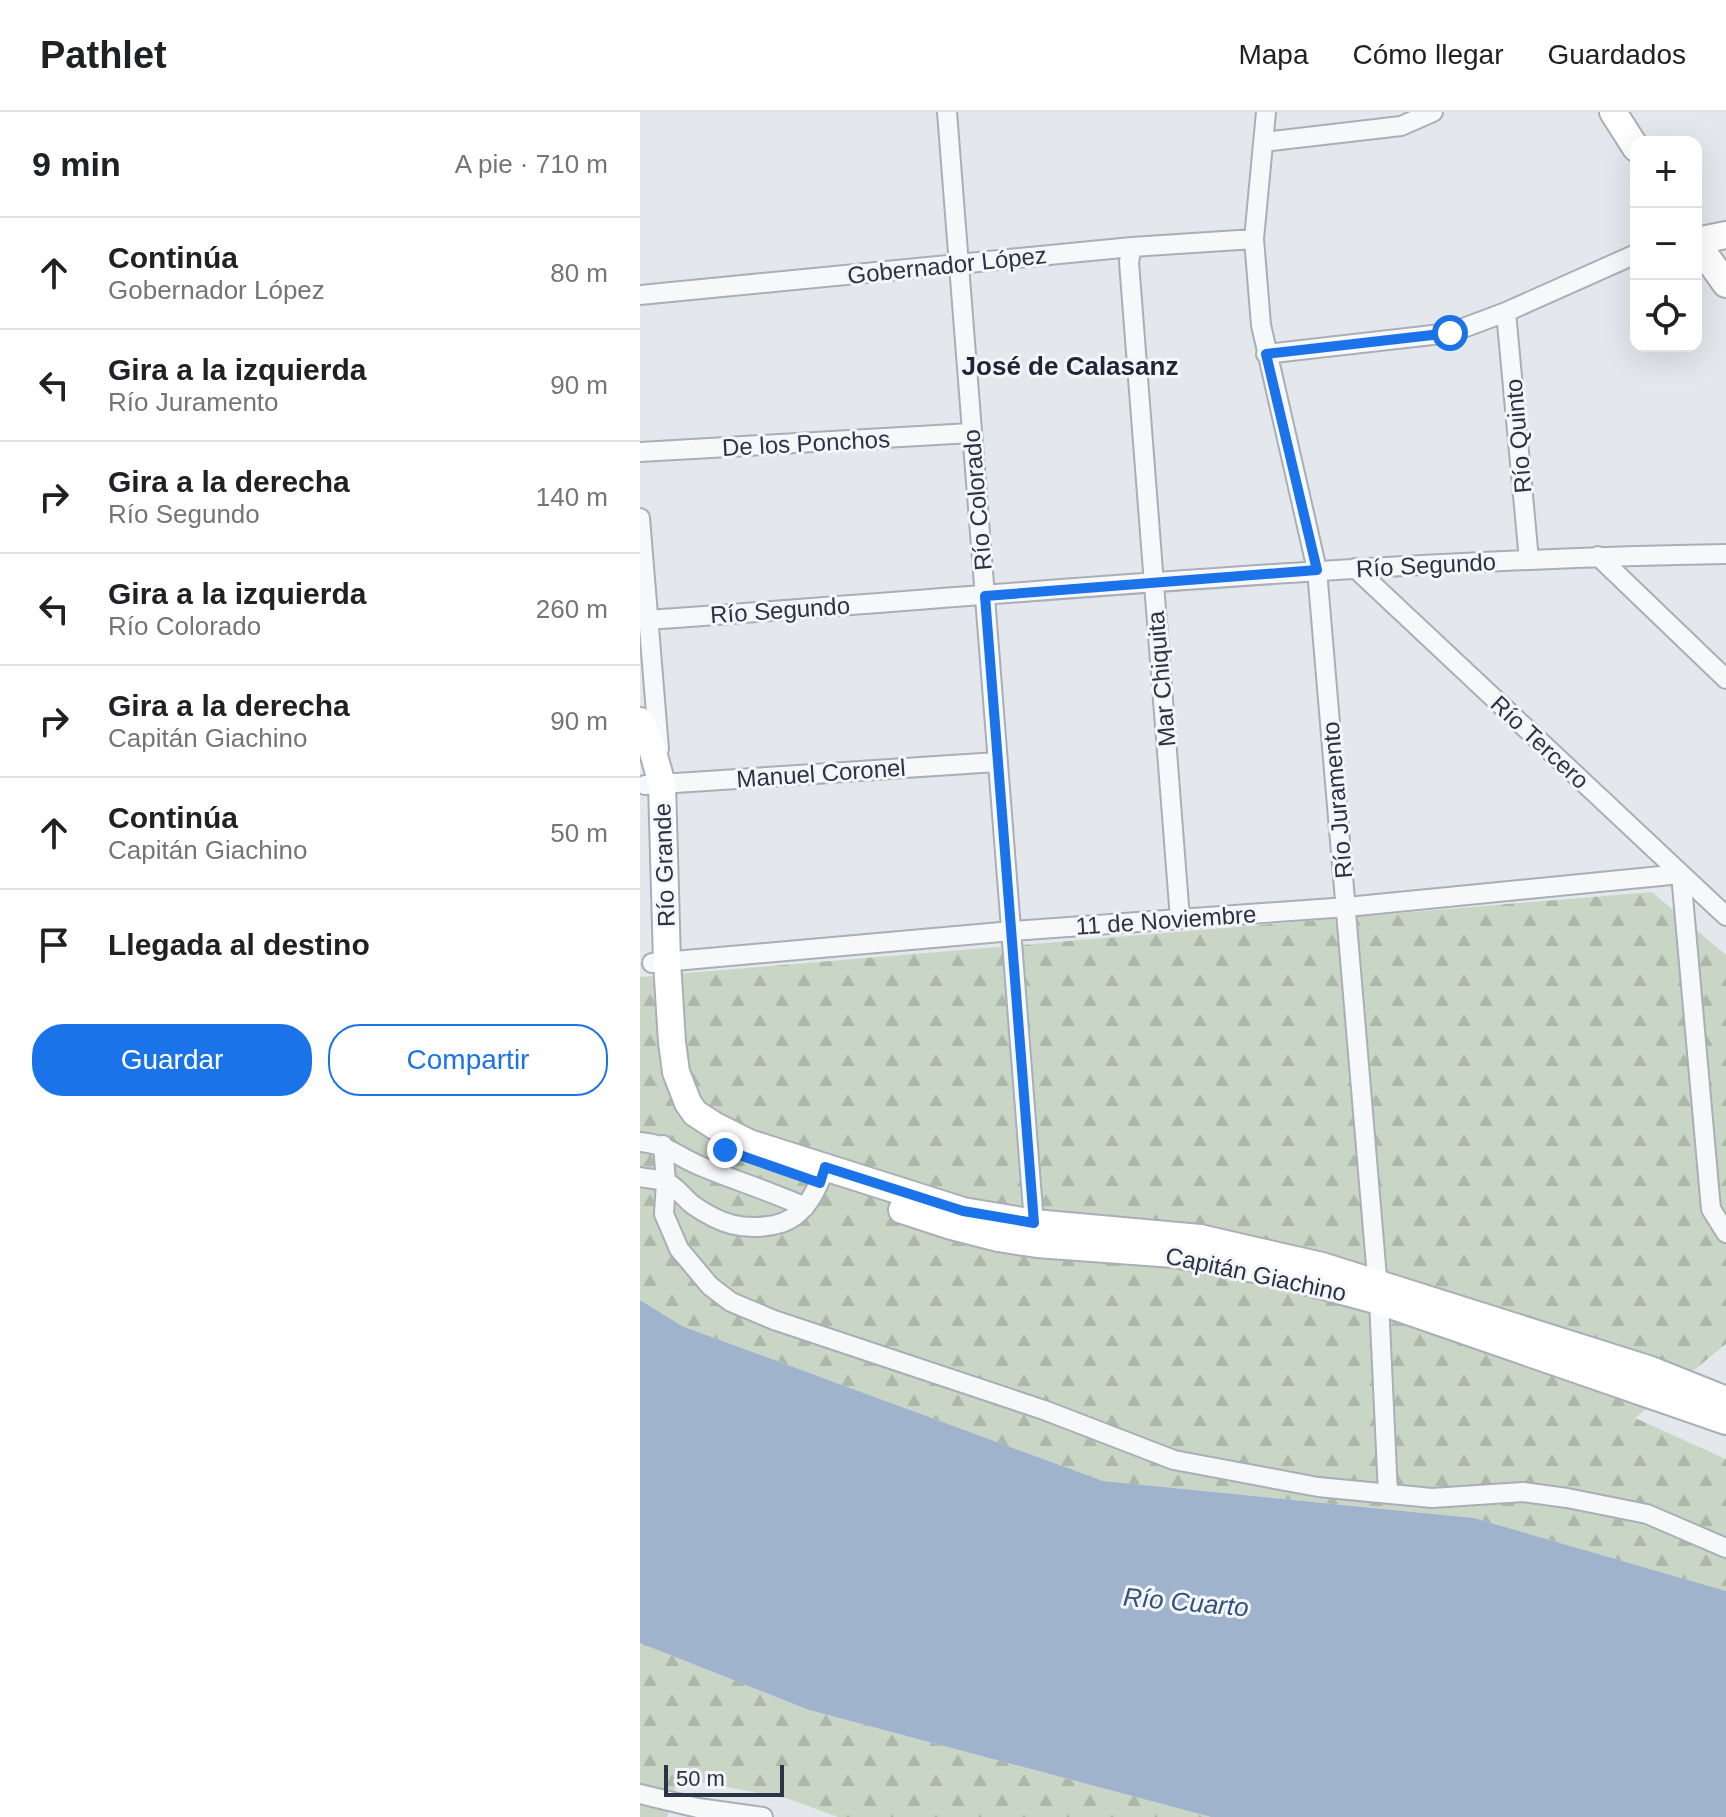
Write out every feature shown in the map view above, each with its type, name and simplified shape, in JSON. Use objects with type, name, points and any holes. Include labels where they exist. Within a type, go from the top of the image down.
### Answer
[{"type":"main road","points":[[1613,112],[1630,139]]},
{"type":"main road","points":[[1702,240],[1726,235]]},
{"type":"main road","points":[[1702,250],[1726,284]]},
{"type":"main road","points":[[640,721],[651,745],[654,785]]},
{"type":"main road","points":[[640,755],[654,785]]},
{"type":"main road","name":"Río Grande","points":[[654,785],[660,962],[676,1072],[695,1113]]},
{"type":"main road","name":"Capitán Giachino","points":[[660,962],[663,1082],[669,1101],[684,1126],[725,1150],[963,1211],[1034,1223],[1200,1238],[1278,1255],[1378,1291],[1651,1370],[1721,1403]]},
{"type":"main road","name":"Capitán Giachino","points":[[695,1113],[749,1143],[951,1226],[1037,1244],[1174,1254],[1378,1291]]},
{"type":"street","name":"Río Colorado","points":[[947,112],[1034,1223]]},
{"type":"street","name":"Río Juramento","points":[[1266,112],[1254,239],[1261,325],[1317,570],[1378,1291],[1388,1494]]},
{"type":"street","points":[[1264,142],[1401,126],[1433,112]]},
{"type":"street","name":"Gobernador López","points":[[640,295],[1132,247],[1254,239]]},
{"type":"street","name":"Mar Chiquita","points":[[1132,247],[1129,262],[1180,919]]},
{"type":"street","points":[[1266,354],[1450,333],[1506,312],[1630,257]]},
{"type":"street","name":"Río Quinto","points":[[1506,312],[1529,560]]},
{"type":"street","name":"De los Ponchos","points":[[640,452],[971,433]]},
{"type":"street","name":"Río Grande","points":[[640,518],[654,785]]},
{"type":"street","name":"Río Segundo","points":[[643,616],[985,596],[1317,570],[1598,556],[1726,554]]},
{"type":"street","points":[[1598,556],[1726,679]]},
{"type":"street","name":"Río Tercero","points":[[1355,568],[1726,916]]},
{"type":"street","name":"Manuel Coronel","points":[[654,785],[997,762]]},
{"type":"street","points":[[1681,874],[1711,1209],[1726,1233]]},
{"type":"street","name":"11 de Noviembre","points":[[660,962],[1012,931],[1347,907],[1681,874]]},
{"type":"street","points":[[640,1142],[663,1145],[699,1165],[805,1207]]},
{"type":"street","points":[[663,1145],[666,1182],[664,1214],[679,1249],[710,1286],[731,1302],[774,1320],[1044,1410],[1174,1460],[1318,1487],[1388,1494],[1432,1498],[1523,1492],[1567,1498],[1647,1514],[1726,1548]]},
{"type":"street","points":[[640,1177],[666,1182],[694,1206],[737,1228],[783,1223],[805,1207],[822,1175]]},
{"type":"street","points":[[640,1794],[697,1813],[763,1817]]},
{"type":"green space","points":[[1652,892],[1726,955],[1726,1344],[1635,1418],[1726,1459],[1726,1591],[1474,1518],[1103,1481],[682,1326],[640,1300],[640,977]]},
{"type":"green space","points":[[640,1643],[809,1710],[1211,1817],[838,1817],[786,1798],[678,1778],[667,1817],[640,1817]]},
{"type":"water","name":"Río Cuarto","points":[[640,1300],[682,1326],[1103,1481],[1474,1518],[1726,1591],[1726,1817],[1211,1817],[809,1710],[640,1643]]},
{"type":"district","name":"José de Calasanz","points":[[1070,366]]},
{"type":"route","points":[[725,1150],[820,1183],[825,1167],[963,1211],[1034,1223],[985,596],[1317,570],[1266,354],[1450,333]]}]
